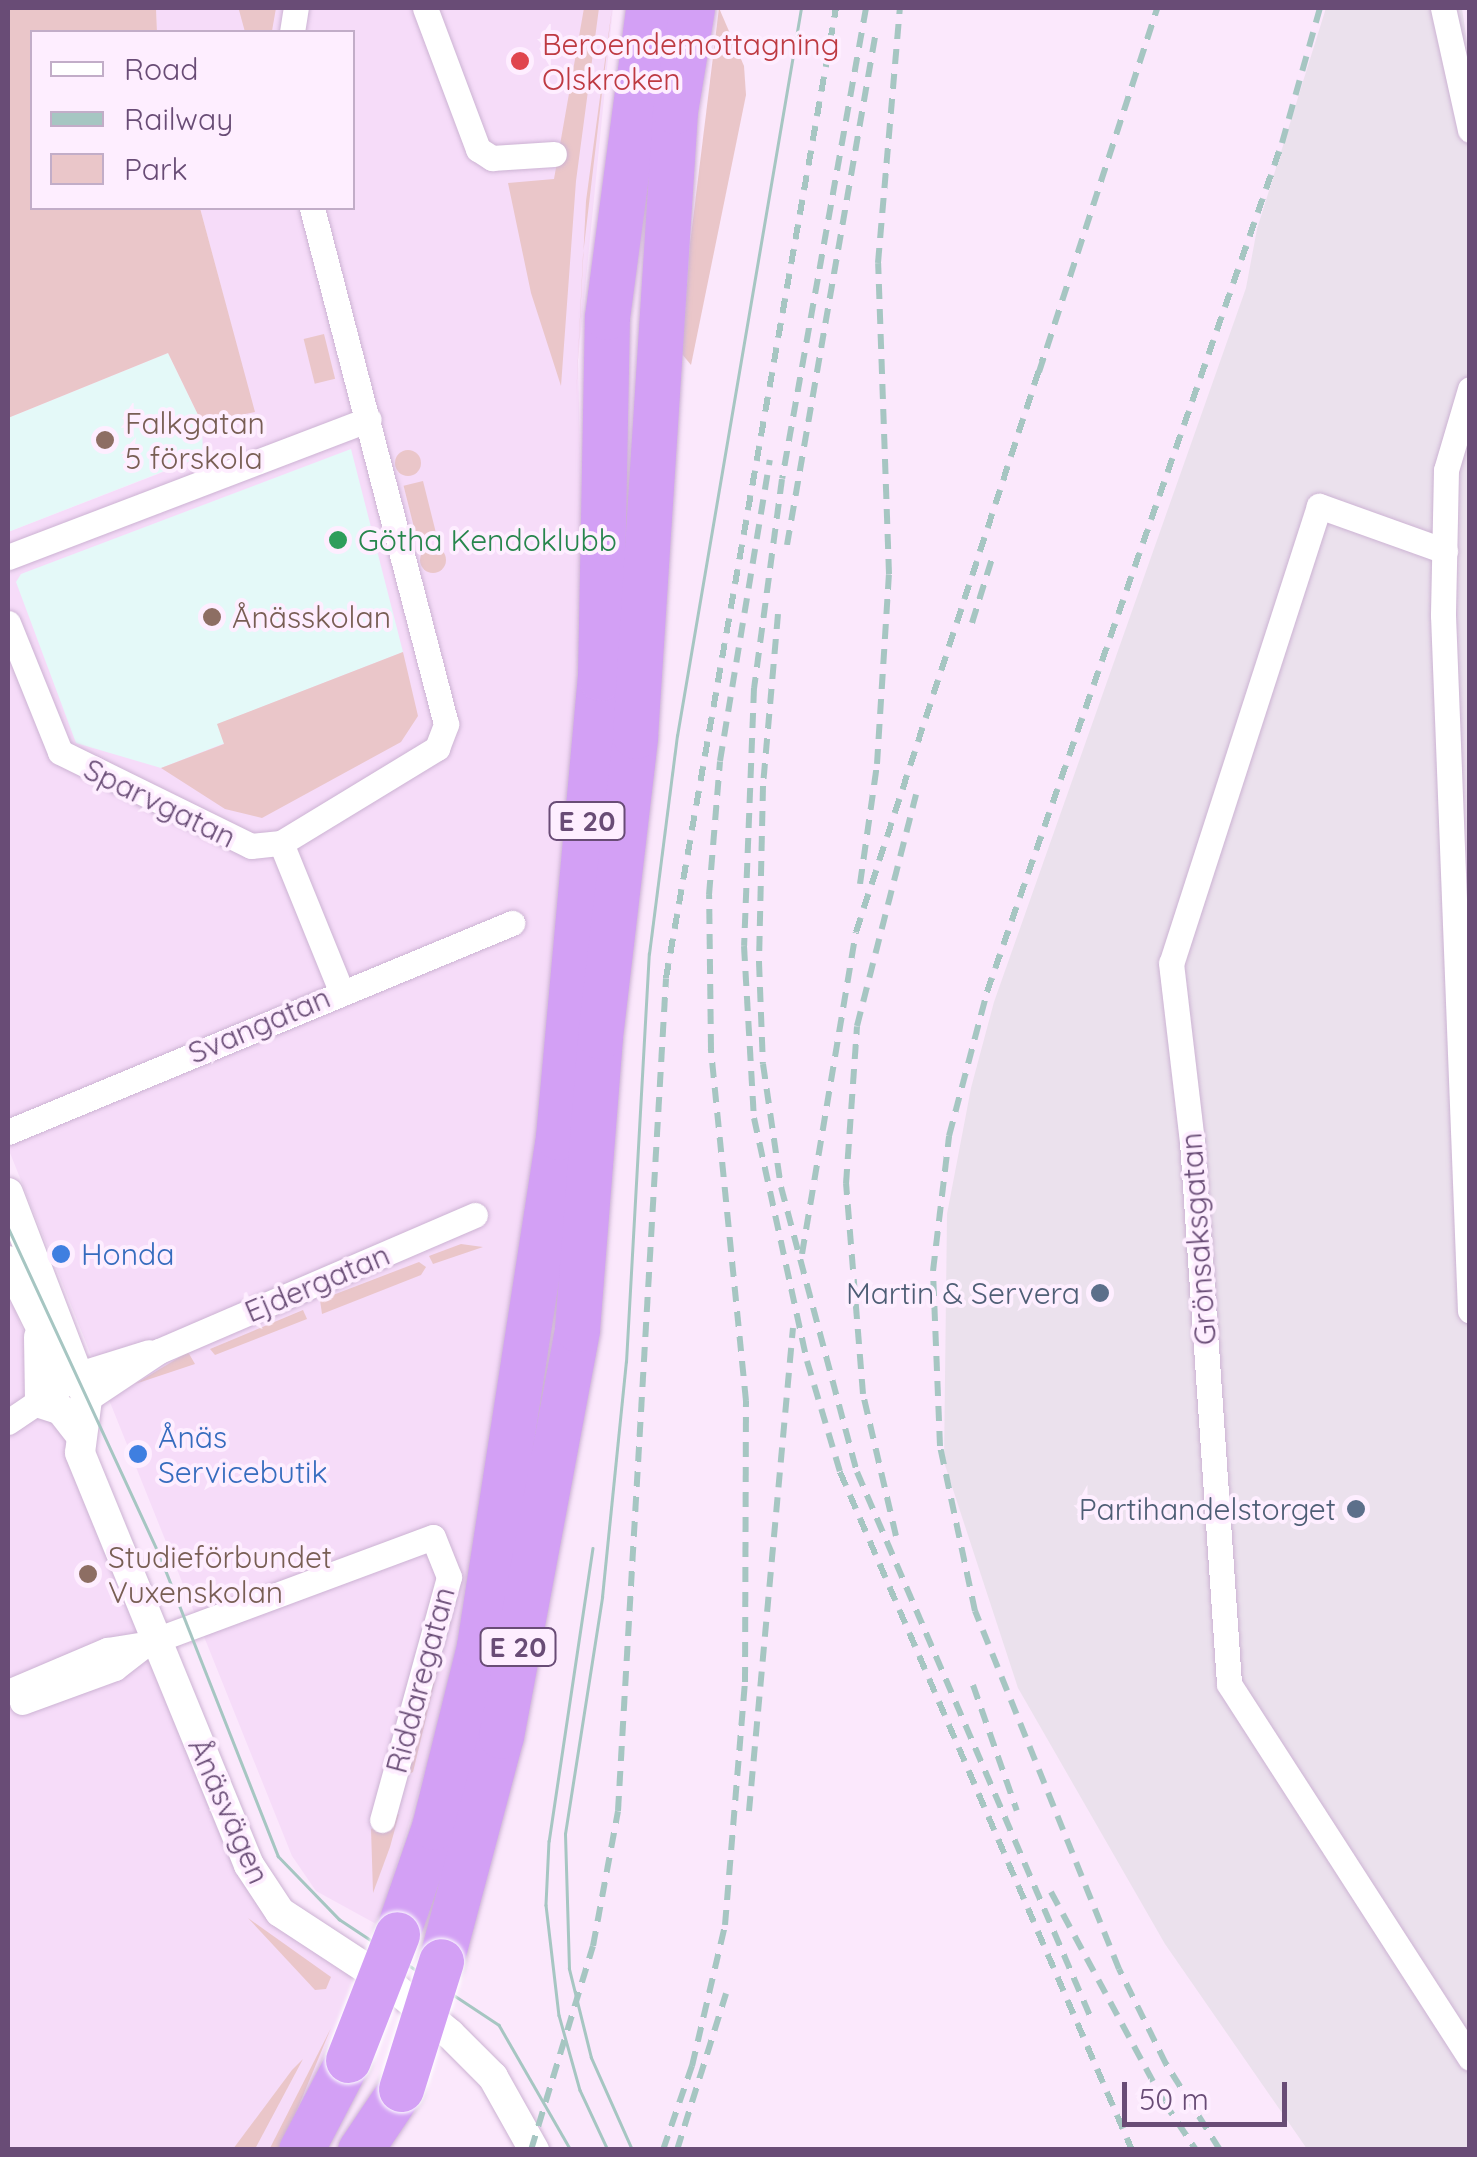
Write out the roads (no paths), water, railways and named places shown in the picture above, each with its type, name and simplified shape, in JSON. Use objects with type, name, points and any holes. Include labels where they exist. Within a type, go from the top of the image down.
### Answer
[{"type":"highway","name":"E 20","points":[[386,2150],[501,1736],[577,1329],[600,1036],[635,736],[675,111],[692,8]]},
{"type":"highway","name":"E 20","points":[[300,2150],[348,2060],[398,1934],[434,1827],[479,1646],[558,1137],[600,678],[607,317],[639,20]]},
{"type":"highway","points":[[326,2150],[348,2060]]},
{"type":"highway","points":[[360,2150],[401,2088]]},
{"type":"street","points":[[426,8],[478,149],[492,158],[554,154]]},
{"type":"street","points":[[1443,8],[1470,130]]},
{"type":"street","points":[[313,210],[369,419],[446,736],[437,748],[282,843],[340,991]]},
{"type":"street","points":[[1470,389],[1446,470],[1445,551],[1470,1310]]},
{"type":"street","points":[[8,557],[369,419]]},
{"type":"street","name":"Grönsaksgatan","points":[[1445,551],[1319,506],[1171,962],[1192,1142],[1229,1684],[1470,2058]]},
{"type":"street","name":"Sparvgatan","points":[[8,623],[46,723],[70,760],[227,838],[252,846],[282,843]]},
{"type":"street","name":"Svangatan","points":[[8,1132],[512,922]]},
{"type":"street","points":[[8,1193],[78,1385]]},
{"type":"street","name":"Ejdergatan","points":[[8,1422],[78,1385],[475,1215]]},
{"type":"street","points":[[8,1262],[38,1331],[78,1385]]},
{"type":"street","points":[[38,1331],[40,1403],[67,1414],[79,1433]]},
{"type":"street","name":"Ånäsvägen","points":[[78,1385],[80,1453],[151,1641],[264,1892],[300,1928],[390,1984],[450,2034],[493,2077],[534,2150]]},
{"type":"street","name":"Riddaregatan","points":[[151,1641],[426,1535],[438,1542],[448,1565],[446,1596],[382,1820]]},
{"type":"street","points":[[8,1692],[107,1650],[151,1641]]},
{"type":"street","points":[[8,1703],[115,1668],[151,1641]]},
{"type":"tram line","points":[[632,2150],[591,2058],[569,1969],[565,1834],[602,1597],[626,1362],[649,954],[677,736],[801,8]]},
{"type":"tram line","points":[[8,1227],[162,1561],[278,1856],[339,1919],[499,2025],[571,2150]]},
{"type":"tram line","points":[[593,1548],[549,1841],[546,1905],[559,2015],[580,2090],[608,2150]]},
{"type":"railway","points":[[531,2150],[593,1946],[618,1811],[666,978],[836,8]]},
{"type":"railway","points":[[866,8],[782,479],[754,688],[744,946],[754,1118],[807,1361],[840,1472],[1132,2150]]},
{"type":"railway","points":[[860,884],[877,764],[889,574],[878,263],[900,8]]},
{"type":"railway","points":[[1039,372],[1157,8]]},
{"type":"railway","points":[[1220,2150],[1166,2064],[1119,1969],[975,1611],[940,1446],[933,1271],[949,1136],[987,992],[1282,143],[1320,8]]},
{"type":"railway","points":[[787,545],[875,37]]},
{"type":"railway","points":[[802,1254],[856,932],[1043,358]]},
{"type":"railway","points":[[663,2150],[692,2066],[725,1925],[745,1682],[746,1401],[711,1049],[709,895],[720,761],[770,460]]},
{"type":"railway","points":[[972,623],[994,552]]},
{"type":"railway","points":[[778,614],[763,786],[759,962],[763,1064],[781,1187],[857,1472],[1093,2023]]},
{"type":"railway","points":[[896,1536],[863,1394],[846,1184],[857,1026],[916,794]]},
{"type":"railway","points":[[749,1811],[793,1328]]},
{"type":"railway","points":[[973,1685],[1017,1811]]},
{"type":"railway","points":[[1051,1892],[1164,2102],[1196,2150]]},
{"type":"railway","points":[[677,2150],[726,1994]]},
{"type":"place","name":"Beroendemottagning Olskroken","points":[[520,61]]},
{"type":"place","name":"Falkgatan 5 förskola","points":[[105,440]]},
{"type":"place","name":"Götha Kendoklubb","points":[[338,540]]},
{"type":"place","name":"Ånässkolan","points":[[212,617]]},
{"type":"place","name":"Honda","points":[[61,1254]]},
{"type":"place","name":"Martin & Servera","points":[[1100,1293]]},
{"type":"place","name":"Ånäs Servicebutik","points":[[138,1454]]},
{"type":"place","name":"Partihandelstorget","points":[[1356,1509]]},
{"type":"place","name":"Studieförbundet Vuxenskolan","points":[[88,1574]]}]
